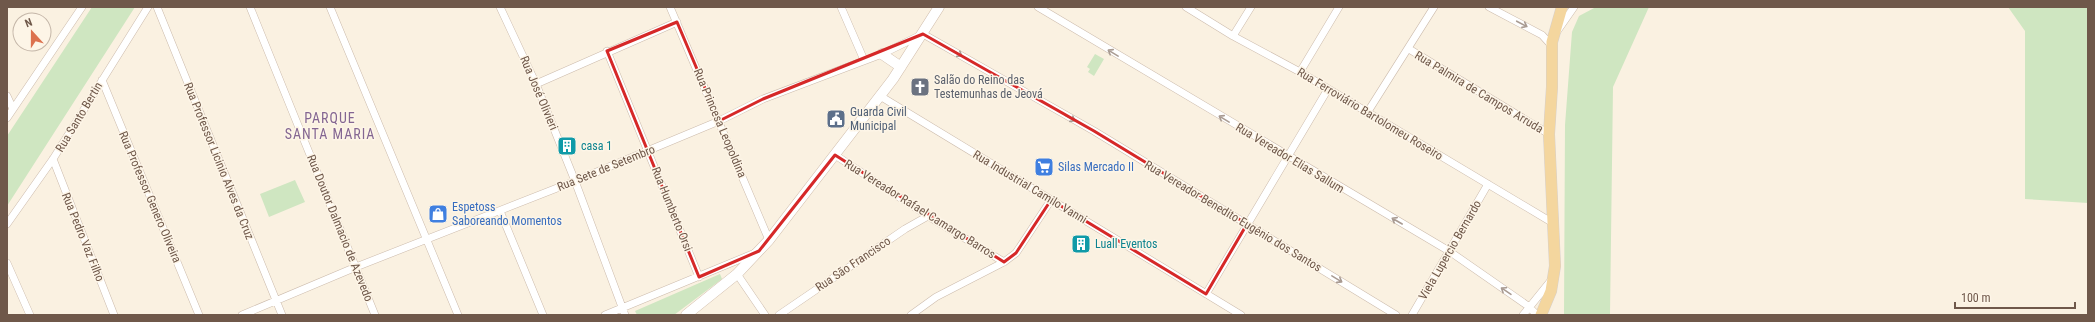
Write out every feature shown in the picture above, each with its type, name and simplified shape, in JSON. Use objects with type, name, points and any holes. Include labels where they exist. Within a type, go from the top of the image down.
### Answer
[{"type":"main road","points":[[686,315],[737,274],[769,240],[880,96],[923,34],[939,7]]},
{"type":"main road","points":[[1541,315],[1551,291],[1555,266],[1549,134],[1553,40],[1563,8]]},
{"type":"main road","points":[[882,54],[901,67]]},
{"type":"street","points":[[7,118],[82,7]]},
{"type":"street","name":"Rua Santo Bertin","points":[[7,224],[53,159],[148,7]]},
{"type":"street","name":"Rua Professor Licinio Alves da Cruz","points":[[157,7],[282,315]]},
{"type":"street","name":"Rua Doutor Dalmacio de Azevedo","points":[[250,7],[376,315]]},
{"type":"street","points":[[330,7],[458,315]]},
{"type":"street","name":"Rua José Olivieri","points":[[500,7],[536,84],[575,181],[624,312]]},
{"type":"street","name":"Rua Princesa Leopoldina","points":[[670,7],[769,240]]},
{"type":"street","points":[[841,7],[864,60]]},
{"type":"street","name":"Rua Vereador Elias Sallum","points":[[1038,7],[1287,157],[1449,252],[1528,306],[1537,315]]},
{"type":"street","name":"Rua Ferroviário Bartolomeu Roseiro","points":[[1186,7],[1233,36],[1300,72],[1553,223]]},
{"type":"street","points":[[1233,36],[1251,7]]},
{"type":"street","points":[[1300,72],[1339,7]]},
{"type":"street","points":[[1367,113],[1409,49],[1434,7]]},
{"type":"street","points":[[1489,7],[1553,40],[1574,7]]},
{"type":"street","points":[[536,84],[607,51],[677,22]]},
{"type":"street","name":"Rua Sete de Setembro","points":[[242,315],[356,267],[575,181],[719,121],[763,99],[882,54],[923,34]]},
{"type":"street","name":"Rua Vereador Benedito Eugênio dos Santos","points":[[923,34],[1094,131],[1396,315]]},
{"type":"street","name":"Rua Palmira de Campos Arruda","points":[[1409,49],[1549,134]]},
{"type":"street","name":"Rua Humberto Orsi","points":[[607,51],[699,277]]},
{"type":"street","name":"Rua Professor Genero Oliveira","points":[[102,80],[199,315]]},
{"type":"street","points":[[1206,294],[1328,89]]},
{"type":"street","points":[[7,96],[13,109]]},
{"type":"street","name":"Rua Industrial Camilo Vanni","points":[[880,96],[1241,315]]},
{"type":"street","name":"Rua Vereador Rafael Camargo Barros","points":[[835,155],[928,216],[1004,262]]},
{"type":"street","name":"Rua Pedro Vaz Filho","points":[[53,159],[114,315]]},
{"type":"street","name":"Viela Lupercio Bernardo","points":[[1412,315],[1488,184]]},
{"type":"street","points":[[910,315],[936,297],[1004,262],[1016,253],[1051,200]]},
{"type":"street","points":[[500,211],[543,315]]},
{"type":"street","name":"Rua São Francisco","points":[[779,315],[905,229],[928,216]]},
{"type":"street","points":[[605,315],[624,312],[759,251]]},
{"type":"street","points":[[7,263],[30,315]]},
{"type":"street","points":[[737,274],[765,315]]},
{"type":"street","points":[[1523,315],[1528,306],[1554,277]]},
{"type":"highlighted area","points":[[677,22],[719,121],[763,99],[923,34],[1094,131],[1247,224],[1206,294],[1051,200],[1016,253],[1004,262],[835,155],[759,251],[699,277],[607,51]]},
{"type":"green space","points":[[92,7],[135,7],[7,206],[7,136]]},
{"type":"green space","points":[[1596,7],[1649,7],[1613,87],[1610,315],[1564,315],[1565,125],[1572,32],[1579,16]]},
{"type":"green space","points":[[2008,7],[2088,7],[2088,203],[2025,199],[2025,31]]},
{"type":"green space","points":[[1095,54],[1104,59],[1094,76],[1088,72],[1090,69],[1087,67]]},
{"type":"green space","points":[[295,180],[305,202],[269,217],[260,194]]},
{"type":"green space","points":[[720,274],[722,279],[674,315],[637,315],[635,311]]},
{"type":"place","name":"Salão do Reino das Testemunhas de Jeová","points":[[920,87]]},
{"type":"place","name":"Guarda Civil Municipal","points":[[836,119]]},
{"type":"place","name":"casa 1","points":[[567,146]]},
{"type":"place","name":"Silas Mercado II","points":[[1044,167]]},
{"type":"place","name":"Espetoss Saboreando Momentos","points":[[438,214]]},
{"type":"place","name":"Luall Eventos","points":[[1081,244]]},
{"type":"district","name":"PARQUE SANTA MARIA","points":[[330,126]]}]
